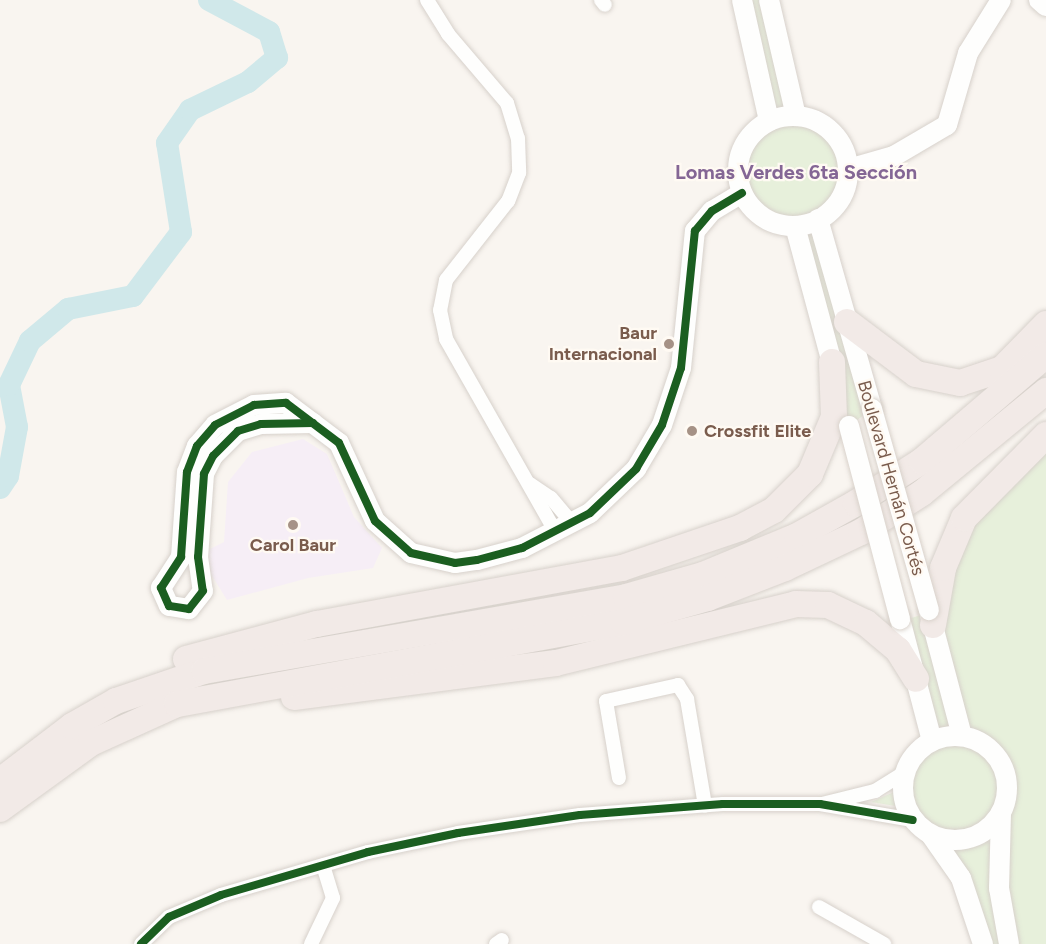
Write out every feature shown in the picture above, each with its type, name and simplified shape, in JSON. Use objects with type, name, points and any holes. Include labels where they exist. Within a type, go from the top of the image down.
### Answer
[{"type":"highway","points":[[847,322],[916,374],[960,382],[1002,369],[1046,324]]},
{"type":"highway","points":[[116,701],[204,671],[626,597],[703,574],[797,536],[856,503],[922,461],[1046,355]]},
{"type":"highway","points":[[3,797],[63,732],[188,659],[317,624],[622,568],[740,528],[774,510],[810,474],[834,417],[832,362]]},
{"type":"highway","points":[[3,797],[91,743],[177,704],[623,622],[708,598],[785,568],[861,532],[922,493],[1046,391]]},
{"type":"highway","points":[[931,618],[943,568],[964,518],[1046,435]]},
{"type":"highway","points":[[3,797],[127,741],[203,714],[556,663],[796,604],[828,605],[866,623],[898,650],[916,679]]},
{"type":"main road","points":[[741,0],[769,121]]},
{"type":"main road","points":[[769,0],[796,116]]},
{"type":"main road","points":[[1039,0],[1046,6]]},
{"type":"main road","points":[[848,169],[875,164],[919,139],[932,119],[956,101],[968,53],[1003,1]]},
{"type":"main road","points":[[796,116],[832,132],[848,169],[840,198],[818,219],[795,226],[773,222],[754,211],[742,193],[741,152],[769,121],[796,116]]},
{"type":"main road","points":[[313,423],[261,424],[238,431],[213,456],[204,474],[198,557],[203,591],[189,609],[169,606],[161,588],[181,557],[187,472],[197,446],[215,425],[254,405],[286,403],[313,423],[348,456],[385,535],[411,553],[455,563],[511,551],[564,529],[628,477],[662,425],[681,368],[695,231],[712,211],[742,193]]},
{"type":"main road","name":"Boulevard Hernán Cortés","points":[[818,219],[962,736]]},
{"type":"main road","name":"Boulevard Hernán Cortés","points":[[795,226],[932,741]]},
{"type":"main road","points":[[983,944],[961,878],[931,835],[913,820],[903,798],[905,772],[932,741],[962,736],[986,746],[1002,765],[1008,789],[1001,813],[999,888],[1009,944]]},
{"type":"main road","points":[[931,835],[965,840],[986,831],[1001,813]]},
{"type":"street","points":[[427,0],[448,34],[507,103],[518,138],[519,173],[508,201],[456,264],[440,310],[446,339],[461,369],[530,484],[564,529]]},
{"type":"street","points":[[530,484],[551,498],[564,529]]},
{"type":"street","points":[[619,778],[606,701],[678,685],[687,699],[705,805]]},
{"type":"street","points":[[820,804],[862,796],[905,772]]},
{"type":"street","points":[[862,796],[863,810]]},
{"type":"street","points":[[141,944],[169,917],[323,865],[458,833],[580,814],[705,805],[820,804],[913,820]]},
{"type":"street","points":[[311,944],[333,898],[323,865]]},
{"type":"street","points":[[819,907],[884,944]]},
{"type":"shaded area","name":"Carol Baur","points":[[303,439],[327,454],[354,517],[382,548],[373,568],[308,578],[227,600],[206,566],[206,551],[224,542],[228,482],[252,452]]},
{"type":"green space","points":[[742,0],[769,0],[795,115],[777,117]]},
{"type":"green space","points":[[793,118],[813,122],[830,133],[841,150],[845,170],[841,190],[830,207],[813,218],[793,222],[773,218],[756,207],[745,190],[741,170],[745,150],[756,133],[773,122]]},
{"type":"green space","points":[[818,221],[872,409],[849,426],[796,226]]},
{"type":"green space","points":[[1046,436],[1046,944],[1009,944],[1007,771],[986,744],[965,737],[934,625],[949,551]]},
{"type":"green space","points":[[924,614],[956,736],[941,738],[905,620]]},
{"type":"green space","points":[[956,741],[983,749],[1001,772],[1003,802],[984,828],[951,836],[928,828],[913,809],[871,802],[908,786],[919,759],[936,746]]},
{"type":"green space","points":[[996,825],[1006,944],[989,944],[936,838],[970,841]]},
{"type":"waterway","points":[[0,488],[8,476],[17,427],[9,385],[30,341],[68,309],[133,296],[181,232],[167,143],[190,110],[248,82],[277,58],[269,32],[209,0]]},
{"type":"cycle path","points":[[313,423],[261,424],[238,431],[213,456],[204,474],[198,557],[203,591],[189,609],[169,606],[161,588],[181,557],[187,472],[197,446],[215,425],[254,405],[286,403],[339,443],[375,521],[411,553],[455,563],[477,560],[522,548],[590,513],[636,469],[662,425],[681,368],[695,231],[712,211],[742,193]]},
{"type":"cycle path","points":[[141,944],[169,917],[221,895],[368,852],[458,833],[580,815],[723,804],[820,804],[913,820]]},
{"type":"place","name":"Baur Internacional","points":[[669,344]]},
{"type":"place","name":"Crossfit Elite","points":[[692,431]]},
{"type":"place","name":"Carol Baur","points":[[293,525]]},
{"type":"district","name":"Lomas Verdes 6ta Sección","points":[[796,172]]}]
